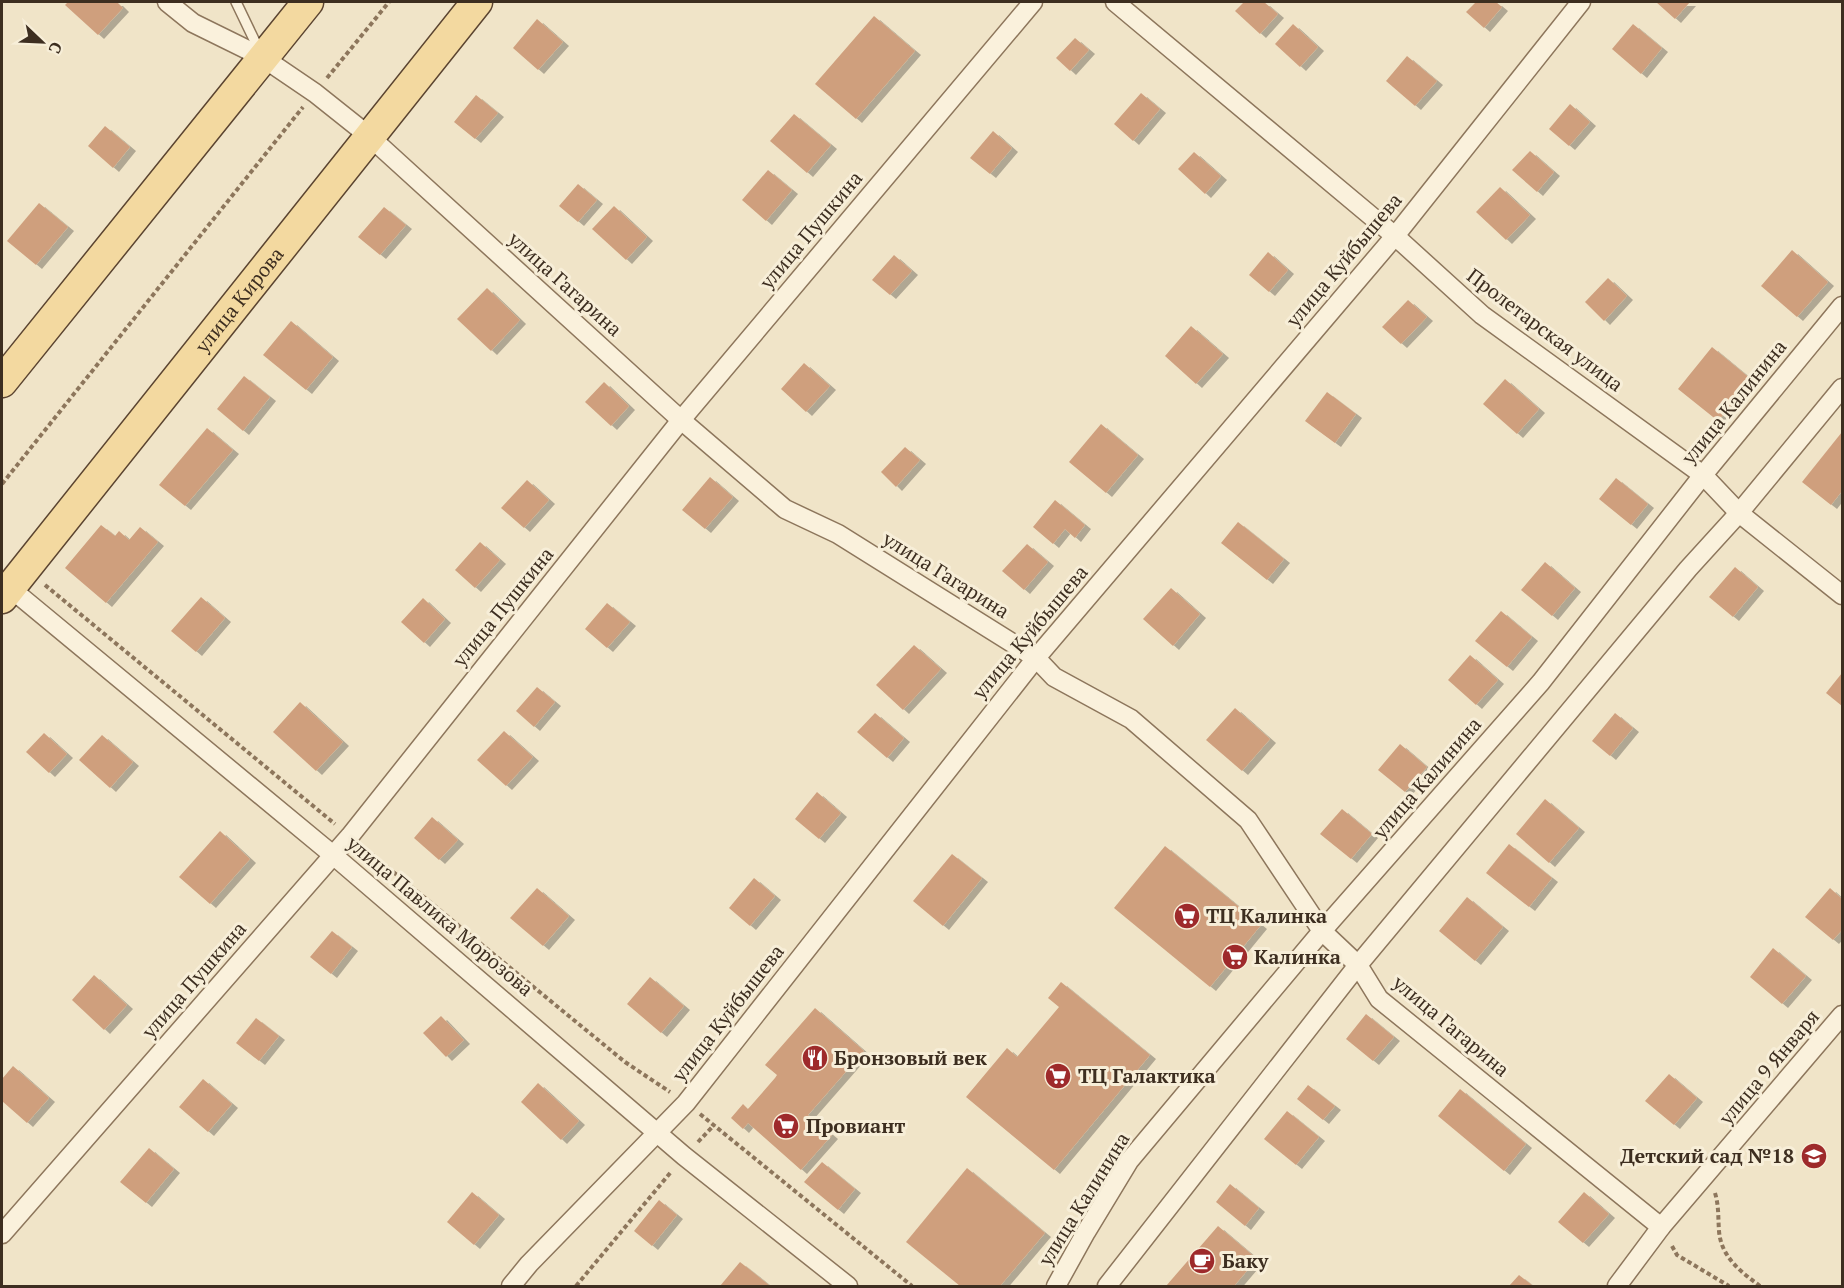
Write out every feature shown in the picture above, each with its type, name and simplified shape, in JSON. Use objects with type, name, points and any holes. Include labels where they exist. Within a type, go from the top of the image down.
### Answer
[{"type":"main road","points":[[2,382],[308,2]]},
{"type":"main road","name":"улица Кирова","points":[[9,584],[477,2]]},
{"type":"street","name":"улица Гагарина","points":[[167,2],[193,23],[262,57],[315,93],[369,136],[681,420],[785,508],[838,534],[1036,658],[1054,677],[1131,718],[1248,820],[1322,931],[1358,965],[1379,999],[1661,1227]]},
{"type":"street","name":"улица Пушкина","points":[[2,1234],[350,836],[681,420],[1033,2]]},
{"type":"street","name":"Пролетарская улица","points":[[1115,2],[1395,236],[1482,315],[1703,475],[1739,513],[1842,595]]},
{"type":"street","name":"улица Куйбышева","points":[[511,1287],[529,1263],[686,1103],[1036,658],[1395,236],[1581,2]]},
{"type":"street","name":"улица Калинина","points":[[1056,1287],[1129,1161],[1322,931],[1541,682],[1703,475],[1842,306]]},
{"type":"street","points":[[1107,1287],[1358,965],[1842,388]]},
{"type":"street","name":"улица Павлика Морозова","points":[[9,584],[333,855],[658,1131],[684,1156],[848,1287]]},
{"type":"street","name":"улица 9 Января","points":[[1617,1287],[1661,1227],[1842,1015]]},
{"type":"lane","points":[[236,2],[262,57]]},
{"type":"path","points":[[2,484],[389,2]]},
{"type":"path","points":[[9,584],[350,836],[625,1062],[686,1103],[912,1287]]},
{"type":"path","points":[[576,1287],[684,1156],[714,1125]]},
{"type":"path","points":[[1713,1168],[1719,1205],[1719,1233],[1724,1250],[1737,1269],[1760,1287]]},
{"type":"path","points":[[1661,1227],[1677,1255],[1729,1287]]},
{"type":"building","points":[[68,2],[117,2],[123,8],[98,35],[65,5]]},
{"type":"building","points":[[1244,2],[1264,2],[1278,14],[1260,34],[1235,11]]},
{"type":"building","points":[[1476,2],[1496,2],[1502,7],[1484,28],[1466,12]]},
{"type":"building","points":[[1656,2],[1690,2],[1675,19]]},
{"type":"building","points":[[874,16],[915,51],[856,119],[815,84]]},
{"type":"building","points":[[537,19],[563,42],[538,70],[513,48]]},
{"type":"building","points":[[1293,24],[1318,47],[1300,67],[1275,44]]},
{"type":"building","points":[[1633,24],[1662,48],[1641,74],[1612,49]]},
{"type":"building","points":[[1075,38],[1089,50],[1070,71],[1056,58]]},
{"type":"building","points":[[1407,56],[1437,81],[1415,106],[1386,81]]},
{"type":"building","points":[[1141,93],[1160,109],[1133,141],[1114,124]]},
{"type":"building","points":[[476,95],[498,113],[475,139],[454,122]]},
{"type":"building","points":[[1570,104],[1590,122],[1569,146],[1549,129]]},
{"type":"building","points":[[794,114],[831,145],[807,173],[770,141]]},
{"type":"building","points":[[105,126],[130,147],[113,168],[88,146]]},
{"type":"building","points":[[993,131],[1012,148],[990,174],[970,158]]},
{"type":"building","points":[[1530,151],[1554,172],[1537,192],[1512,170]]},
{"type":"building","points":[[1194,152],[1221,176],[1205,194],[1178,169]]},
{"type":"building","points":[[768,170],[792,190],[766,221],[742,200]]},
{"type":"building","points":[[578,184],[597,200],[578,222],[559,206]]},
{"type":"building","points":[[1500,187],[1530,215],[1506,240],[1476,212]]},
{"type":"building","points":[[39,203],[68,227],[36,265],[7,241]]},
{"type":"building","points":[[614,206],[647,237],[626,260],[592,229]]},
{"type":"building","points":[[384,207],[406,225],[380,255],[358,237]]},
{"type":"building","points":[[1792,250],[1828,282],[1797,317],[1761,286]]},
{"type":"building","points":[[1268,252],[1288,270],[1269,292],[1249,275]]},
{"type":"building","points":[[894,255],[912,271],[890,295],[872,280]]},
{"type":"building","points":[[1608,278],[1627,296],[1604,321],[1585,302]]},
{"type":"building","points":[[487,288],[520,320],[491,351],[457,319]]},
{"type":"building","points":[[1408,300],[1427,317],[1401,344],[1382,327]]},
{"type":"building","points":[[291,321],[333,357],[306,390],[263,355]]},
{"type":"building","points":[[1191,326],[1223,354],[1196,384],[1165,356]]},
{"type":"building","points":[[1712,347],[1752,380],[1718,421],[1678,389]]},
{"type":"building","points":[[804,363],[830,386],[806,412],[781,389]]},
{"type":"building","points":[[244,376],[270,397],[243,431],[217,409]]},
{"type":"building","points":[[1505,379],[1539,409],[1517,434],[1483,404]]},
{"type":"building","points":[[604,382],[629,406],[611,426],[585,402]]},
{"type":"building","points":[[1327,392],[1356,414],[1335,443],[1305,421]]},
{"type":"building","points":[[1101,424],[1138,455],[1106,493],[1069,462]]},
{"type":"building","points":[[207,428],[233,450],[185,506],[159,485]]},
{"type":"building","points":[[1842,432],[1842,491],[1831,505],[1802,482]]},
{"type":"building","points":[[905,447],[920,460],[896,487],[881,472]]},
{"type":"building","points":[[710,477],[733,497],[705,529],[682,510]]},
{"type":"building","points":[[1616,478],[1648,504],[1631,525],[1599,499]]},
{"type":"building","points":[[527,480],[549,500],[524,528],[501,508]]},
{"type":"building","points":[[1055,500],[1085,525],[1075,538],[1065,529],[1053,544],[1033,527]]},
{"type":"building","points":[[1238,522],[1284,559],[1267,580],[1221,543]]},
{"type":"building","points":[[101,525],[115,536],[119,531],[129,540],[140,527],[158,542],[106,603],[65,568]]},
{"type":"building","points":[[480,542],[500,560],[475,588],[455,570]]},
{"type":"building","points":[[1027,544],[1048,562],[1024,590],[1002,571]]},
{"type":"building","points":[[1545,562],[1575,588],[1552,616],[1521,590]]},
{"type":"building","points":[[1735,567],[1758,587],[1733,617],[1709,597]]},
{"type":"building","points":[[1171,588],[1200,614],[1173,646],[1143,619]]},
{"type":"building","points":[[201,597],[225,618],[196,652],[171,631]]},
{"type":"building","points":[[423,598],[445,619],[424,643],[401,622]]},
{"type":"building","points":[[607,603],[630,622],[607,648],[585,629]]},
{"type":"building","points":[[1501,611],[1532,637],[1507,667],[1475,641]]},
{"type":"building","points":[[914,645],[941,669],[903,710],[876,685]]},
{"type":"building","points":[[1470,655],[1498,680],[1476,705],[1448,680]]},
{"type":"building","points":[[1842,673],[1842,706],[1826,693]]},
{"type":"building","points":[[537,687],[555,702],[534,727],[516,711]]},
{"type":"building","points":[[300,702],[343,742],[316,771],[273,732]]},
{"type":"building","points":[[1235,708],[1270,739],[1242,771],[1206,740]]},
{"type":"building","points":[[875,713],[904,738],[887,758],[857,732]]},
{"type":"building","points":[[1615,713],[1633,728],[1610,756],[1592,741]]},
{"type":"building","points":[[504,731],[533,757],[506,786],[477,760]]},
{"type":"building","points":[[44,733],[67,754],[49,773],[26,752]]},
{"type":"building","points":[[102,735],[133,762],[110,788],[79,760]]},
{"type":"building","points":[[1400,744],[1427,767],[1405,792],[1378,770]]},
{"type":"building","points":[[817,792],[841,813],[819,839],[795,819]]},
{"type":"building","points":[[1545,799],[1579,828],[1549,863],[1516,834]]},
{"type":"building","points":[[1342,809],[1372,834],[1351,859],[1320,834]]},
{"type":"building","points":[[432,817],[458,840],[439,860],[414,838]]},
{"type":"building","points":[[220,831],[250,859],[210,904],[179,877]]},
{"type":"building","points":[[1509,844],[1552,878],[1529,907],[1486,873]]},
{"type":"building","name":"ТЦ Калинка","points":[[1165,846],[1261,925],[1210,987],[1114,908]]},
{"type":"building","points":[[952,854],[982,878],[943,926],[913,901]]},
{"type":"building","points":[[754,878],[775,896],[750,926],[729,908]]},
{"type":"building","points":[[537,888],[569,916],[543,946],[510,918]]},
{"type":"building","points":[[1830,888],[1842,899],[1842,930],[1833,940],[1805,917]]},
{"type":"building","points":[[1467,897],[1503,927],[1475,961],[1439,931]]},
{"type":"building","points":[[332,931],[352,947],[331,974],[310,957]]},
{"type":"building","points":[[1773,948],[1806,976],[1782,1004],[1750,977]]},
{"type":"building","points":[[94,975],[127,1005],[104,1030],[72,1000]]},
{"type":"building","points":[[650,977],[684,1006],[661,1033],[627,1004]]},
{"type":"building","name":"ТЦ Галактика","points":[[1061,982],[1150,1055],[1054,1170],[966,1097],[1007,1048],[1017,1057],[1059,1007],[1048,998]]},
{"type":"building","points":[[815,1008],[864,1051],[808,1115],[832,1135],[801,1170],[748,1123],[743,1129],[731,1118],[743,1104],[748,1109],[775,1078],[777,1075],[765,1065]]},
{"type":"building","points":[[1366,1014],[1394,1037],[1373,1061],[1346,1039]]},
{"type":"building","points":[[441,1016],[464,1040],[446,1057],[423,1033]]},
{"type":"building","points":[[256,1018],[279,1036],[259,1061],[236,1043]]},
{"type":"building","points":[[13,1066],[49,1098],[27,1123],[2,1101],[2,1079]]},
{"type":"building","points":[[1669,1074],[1697,1098],[1674,1125],[1645,1101]]},
{"type":"building","points":[[203,1079],[232,1104],[208,1132],[179,1107]]},
{"type":"building","points":[[538,1083],[579,1121],[561,1140],[521,1102]]},
{"type":"building","points":[[1308,1085],[1335,1106],[1323,1120],[1297,1099]]},
{"type":"building","points":[[1460,1089],[1526,1144],[1504,1171],[1438,1116]]},
{"type":"building","points":[[1287,1111],[1319,1137],[1296,1165],[1264,1139]]},
{"type":"building","points":[[149,1148],[174,1169],[146,1203],[120,1182]]},
{"type":"building","points":[[822,1162],[855,1189],[838,1210],[804,1182]]},
{"type":"building","points":[[967,1168],[1045,1233],[1000,1286],[960,1286],[906,1242]]},
{"type":"building","points":[[1230,1184],[1259,1208],[1245,1226],[1216,1202]]},
{"type":"building","points":[[472,1192],[499,1215],[474,1245],[447,1222]]},
{"type":"building","points":[[1584,1192],[1609,1214],[1583,1243],[1558,1222]]},
{"type":"building","points":[[659,1200],[677,1215],[652,1246],[634,1231]]},
{"type":"building","points":[[1218,1226],[1257,1259],[1234,1286],[1166,1286]]},
{"type":"building","points":[[740,1262],[754,1273],[770,1286],[720,1286]]},
{"type":"building","points":[[1519,1275],[1533,1286],[1509,1286]]},
{"type":"place","name":"ТЦ Калинка","points":[[1187,916]]},
{"type":"place","name":"Калинка","points":[[1235,957]]},
{"type":"place","name":"Бронзовый век","points":[[815,1058]]},
{"type":"place","name":"ТЦ Галактика","points":[[1058,1076]]},
{"type":"place","name":"Провиант","points":[[786,1126]]},
{"type":"place","name":"Детский сад №18","points":[[1814,1156]]},
{"type":"place","name":"Баку","points":[[1202,1261]]}]
